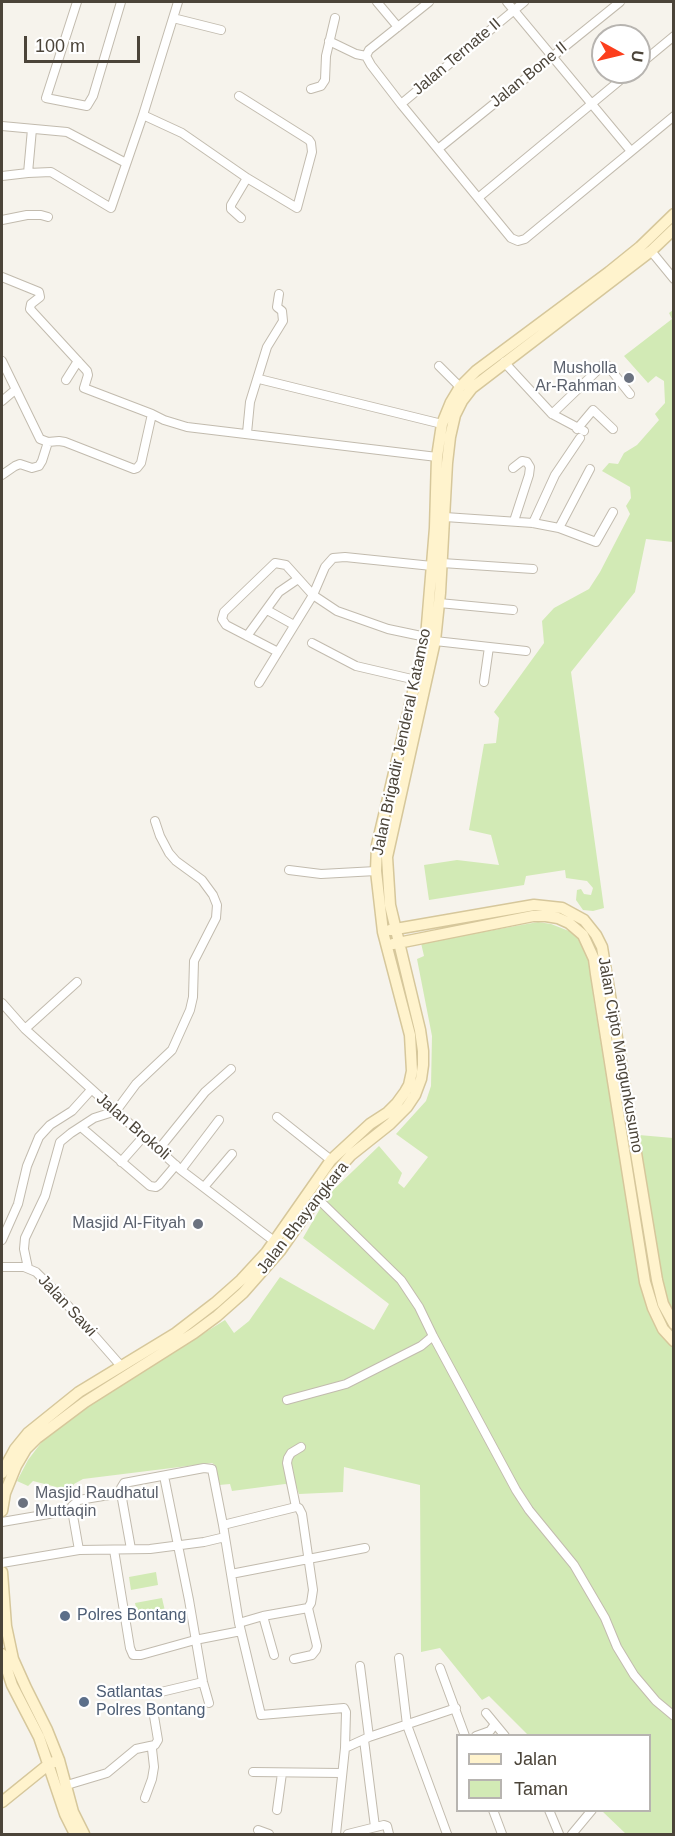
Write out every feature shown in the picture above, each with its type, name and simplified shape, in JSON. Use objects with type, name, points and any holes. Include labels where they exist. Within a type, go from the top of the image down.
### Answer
[{"type":"main road","name":"Jalan Brigadir Jenderal Katamso","points":[[387,944],[383,932],[376,871],[377,845],[413,715],[439,603],[437,457],[442,424],[460,387],[476,371],[633,253],[673,216]]},
{"type":"main road","name":"Jalan Brigadir Jenderal Katamso","points":[[400,943],[390,905],[387,857],[413,715],[416,680],[431,639],[437,564],[445,517],[447,463],[455,415],[462,400],[472,388],[651,251],[674,229]]},
{"type":"main road","name":"Jalan Cipto Mangunkusumo","points":[[383,932],[534,905],[562,908],[584,920],[596,935],[602,947],[657,1280],[663,1304],[674,1324]]},
{"type":"main road","name":"Jalan Cipto Mangunkusumo","points":[[387,944],[533,916],[558,918],[583,935],[594,958],[645,1282],[653,1308],[663,1329],[674,1341]]},
{"type":"main road","name":"Jalan Bhayangkara","points":[[2,1473],[15,1449],[28,1433],[105,1382],[194,1333],[217,1316],[280,1251],[334,1174],[351,1155],[390,1124],[407,1107],[421,1079],[423,1065],[420,1030],[400,943]]},
{"type":"main road","name":"Jalan Bhayangkara","points":[[105,1382],[121,1366],[176,1333],[240,1280],[266,1253],[331,1160],[370,1124],[398,1103],[409,1085],[412,1054],[410,1035],[387,944]]},
{"type":"main road","points":[[627,1173],[639,1171]]},
{"type":"main road","name":"Jalan Bhayangkara","points":[[2,1511],[16,1466],[26,1449],[82,1397]]},
{"type":"main road","points":[[2,1572],[6,1626],[13,1659],[47,1730],[65,1814],[74,1834]]},
{"type":"main road","points":[[2,1654],[12,1685],[67,1785],[73,1812],[84,1834]]},
{"type":"main road","points":[[2,1802],[54,1762]]},
{"type":"street","points":[[76,2],[46,98],[87,106],[93,96],[121,2]]},
{"type":"street","points":[[2,176],[51,172],[111,208],[178,2]]},
{"type":"street","points":[[377,2],[398,27]]},
{"type":"street","points":[[366,56],[369,50],[429,2]]},
{"type":"street","points":[[507,2],[630,150]]},
{"type":"street","name":"Jalan Ternate II","points":[[401,104],[524,2]]},
{"type":"street","name":"Jalan Bone II","points":[[438,149],[620,2]]},
{"type":"street","points":[[172,18],[221,30]]},
{"type":"street","points":[[311,89],[321,86],[325,80],[326,56],[335,18]]},
{"type":"street","points":[[651,55],[674,36]]},
{"type":"street","points":[[329,41],[356,54],[366,56],[401,104],[511,238],[521,241],[674,116]]},
{"type":"street","points":[[478,198],[615,84]]},
{"type":"street","points":[[143,115],[182,133],[247,178],[297,208],[312,148],[309,140],[239,96]]},
{"type":"street","points":[[2,126],[67,132],[126,164]]},
{"type":"street","points":[[28,173],[32,129]]},
{"type":"street","points":[[241,218],[231,209],[231,205],[247,178]]},
{"type":"street","points":[[2,220],[27,215],[48,217]]},
{"type":"street","points":[[651,251],[674,279]]},
{"type":"street","points":[[2,277],[39,292],[40,297],[31,304],[30,309],[88,375],[84,386],[86,390],[187,427],[437,457]]},
{"type":"street","points":[[248,433],[250,402],[259,379],[267,347],[283,321],[282,311],[277,307],[279,294]]},
{"type":"street","points":[[2,361],[37,435],[48,442],[64,442],[134,469],[141,464],[152,414]]},
{"type":"street","points":[[66,380],[78,361]]},
{"type":"street","points":[[504,362],[552,414],[580,433]]},
{"type":"street","points":[[552,414],[604,364],[630,394]]},
{"type":"street","points":[[439,366],[460,387]]},
{"type":"street","points":[[259,379],[442,424]]},
{"type":"street","points":[[2,401],[15,390]]},
{"type":"street","points":[[533,523],[555,475],[593,410],[613,429]]},
{"type":"street","points":[[2,476],[20,464],[32,468],[39,466],[48,442]]},
{"type":"street","points":[[513,468],[522,460],[530,467],[514,521]]},
{"type":"street","points":[[559,528],[590,469]]},
{"type":"street","points":[[445,517],[533,523],[559,528],[596,542],[613,512]]},
{"type":"street","points":[[259,683],[313,595],[325,567],[333,558],[338,556],[533,569]]},
{"type":"street","points":[[278,652],[226,625],[222,619],[224,612],[275,563],[286,565],[313,595],[342,613],[388,629],[431,639],[526,651]]},
{"type":"street","points":[[248,636],[279,592],[298,579]]},
{"type":"street","points":[[439,603],[513,610]]},
{"type":"street","points":[[267,609],[294,626]]},
{"type":"street","points":[[312,643],[356,666],[416,680]]},
{"type":"street","points":[[484,682],[489,647]]},
{"type":"street","points":[[26,1268],[25,1238],[45,1196],[56,1161],[58,1146],[71,1133],[94,1118],[116,1111],[136,1084],[163,1060],[177,1041],[192,1003],[194,961],[213,924],[217,909],[213,895],[201,880],[169,853],[155,821]]},
{"type":"street","points":[[289,870],[321,874],[376,871]]},
{"type":"street","points":[[25,1029],[77,982]]},
{"type":"street","name":"Jalan Brokoli","points":[[2,1003],[25,1029],[106,1104],[179,1167],[274,1241]]},
{"type":"street","points":[[159,1149],[206,1092],[231,1069]]},
{"type":"street","points":[[2,1240],[18,1204],[27,1166],[39,1137],[50,1125],[93,1092]]},
{"type":"street","points":[[277,1117],[331,1160]]},
{"type":"street","points":[[81,1127],[153,1187],[159,1185],[179,1167],[219,1120]]},
{"type":"street","points":[[121,1162],[144,1136]]},
{"type":"street","points":[[204,1187],[232,1154]]},
{"type":"street","points":[[317,1198],[401,1280],[419,1307],[516,1490],[574,1565],[605,1618],[617,1647],[634,1675],[656,1701],[674,1716]]},
{"type":"street","name":"Jalan Sawi","points":[[4,1267],[26,1268],[36,1272],[121,1366]]},
{"type":"street","points":[[287,1400],[346,1384],[421,1346],[433,1336]]},
{"type":"street","points":[[294,1659],[312,1655],[317,1646],[308,1608],[313,1590],[302,1514],[296,1507],[287,1463],[291,1453],[301,1447]]},
{"type":"street","points":[[131,1549],[121,1493],[124,1483],[204,1468],[212,1469],[224,1525],[240,1627],[261,1715],[344,1708],[346,1712],[345,1748],[336,1834]]},
{"type":"street","points":[[164,1476],[203,1682],[209,1703]]},
{"type":"street","points":[[79,1550],[72,1506],[80,1500],[121,1493]]},
{"type":"street","points":[[224,1525],[296,1507]]},
{"type":"street","points":[[2,1522],[72,1510]]},
{"type":"street","points":[[2,1563],[79,1550],[150,1549],[225,1537]]},
{"type":"street","points":[[231,1574],[365,1548]]},
{"type":"street","points":[[114,1550],[133,1655],[141,1655],[240,1627],[264,1616],[308,1608]]},
{"type":"street","points":[[264,1616],[274,1655]]},
{"type":"street","points":[[399,1658],[407,1725],[447,1834]]},
{"type":"street","points":[[360,1666],[375,1827]]},
{"type":"street","points":[[440,1668],[464,1734]]},
{"type":"street","points":[[161,1692],[203,1682]]},
{"type":"street","points":[[345,1748],[366,1738],[456,1708]]},
{"type":"street","points":[[67,1785],[106,1773],[136,1749],[155,1745],[158,1740],[153,1710]]},
{"type":"street","points":[[486,1713],[491,1729],[501,1734]]},
{"type":"street","points":[[480,1734],[491,1729]]},
{"type":"street","points":[[145,1798],[154,1767],[150,1746]]},
{"type":"street","points":[[254,1772],[341,1773]]},
{"type":"street","points":[[277,1810],[282,1773]]},
{"type":"street","points":[[494,1812],[502,1834]]},
{"type":"street","points":[[550,1812],[559,1834]]},
{"type":"street","points":[[572,1834],[590,1812]]},
{"type":"street","points":[[348,1834],[362,1833],[375,1827],[386,1826],[389,1834]]},
{"type":"street","points":[[258,1830],[270,1834]]},
{"type":"green space","points":[[673,310],[673,542],[646,539],[635,592],[571,672],[604,908],[593,911],[583,910],[576,900],[577,890],[581,889],[584,894],[591,895],[593,888],[587,881],[566,878],[565,870],[526,876],[524,885],[429,900],[424,865],[457,860],[499,865],[491,835],[469,830],[484,744],[496,743],[499,718],[494,712],[544,643],[542,621],[554,608],[589,589],[630,514],[626,506],[631,498],[630,487],[602,471],[609,463],[618,464],[624,453],[637,445],[659,420],[655,414],[665,403],[664,381],[656,376],[648,383],[624,356],[672,319],[669,313]]},
{"type":"green space","points":[[538,922],[551,924],[574,933],[587,946],[638,1267],[649,1314],[661,1334],[673,1347],[673,1834],[626,1834],[603,1812],[651,1812],[651,1734],[527,1734],[489,1696],[482,1700],[440,1648],[421,1652],[420,1485],[344,1467],[343,1492],[299,1494],[296,1486],[285,1484],[232,1491],[230,1484],[219,1485],[215,1465],[212,1463],[83,1479],[74,1484],[68,1496],[63,1496],[60,1488],[33,1481],[28,1486],[17,1481],[28,1460],[44,1439],[78,1412],[225,1320],[234,1333],[249,1321],[280,1277],[374,1330],[389,1304],[303,1238],[328,1195],[379,1146],[402,1173],[398,1183],[404,1188],[428,1157],[396,1134],[426,1101],[431,1086],[432,1036],[417,959],[424,956],[421,943]]},
{"type":"green space","points":[[639,1135],[673,1138],[673,1318],[666,1304],[648,1207]]},
{"type":"green space","points":[[156,1572],[158,1585],[131,1590],[129,1577]]},
{"type":"green space","points":[[162,1598],[165,1611],[138,1616],[135,1603]]},
{"type":"place","name":"Musholla Ar-Rahman","points":[[629,378]]},
{"type":"place","name":"Masjid Al-Fityah","points":[[198,1224]]},
{"type":"place","name":"Masjid Raudhatul Muttaqin","points":[[23,1503]]},
{"type":"place","name":"Polres Bontang","points":[[65,1616]]},
{"type":"place","name":"Satlantas Polres Bontang","points":[[84,1702]]}]
